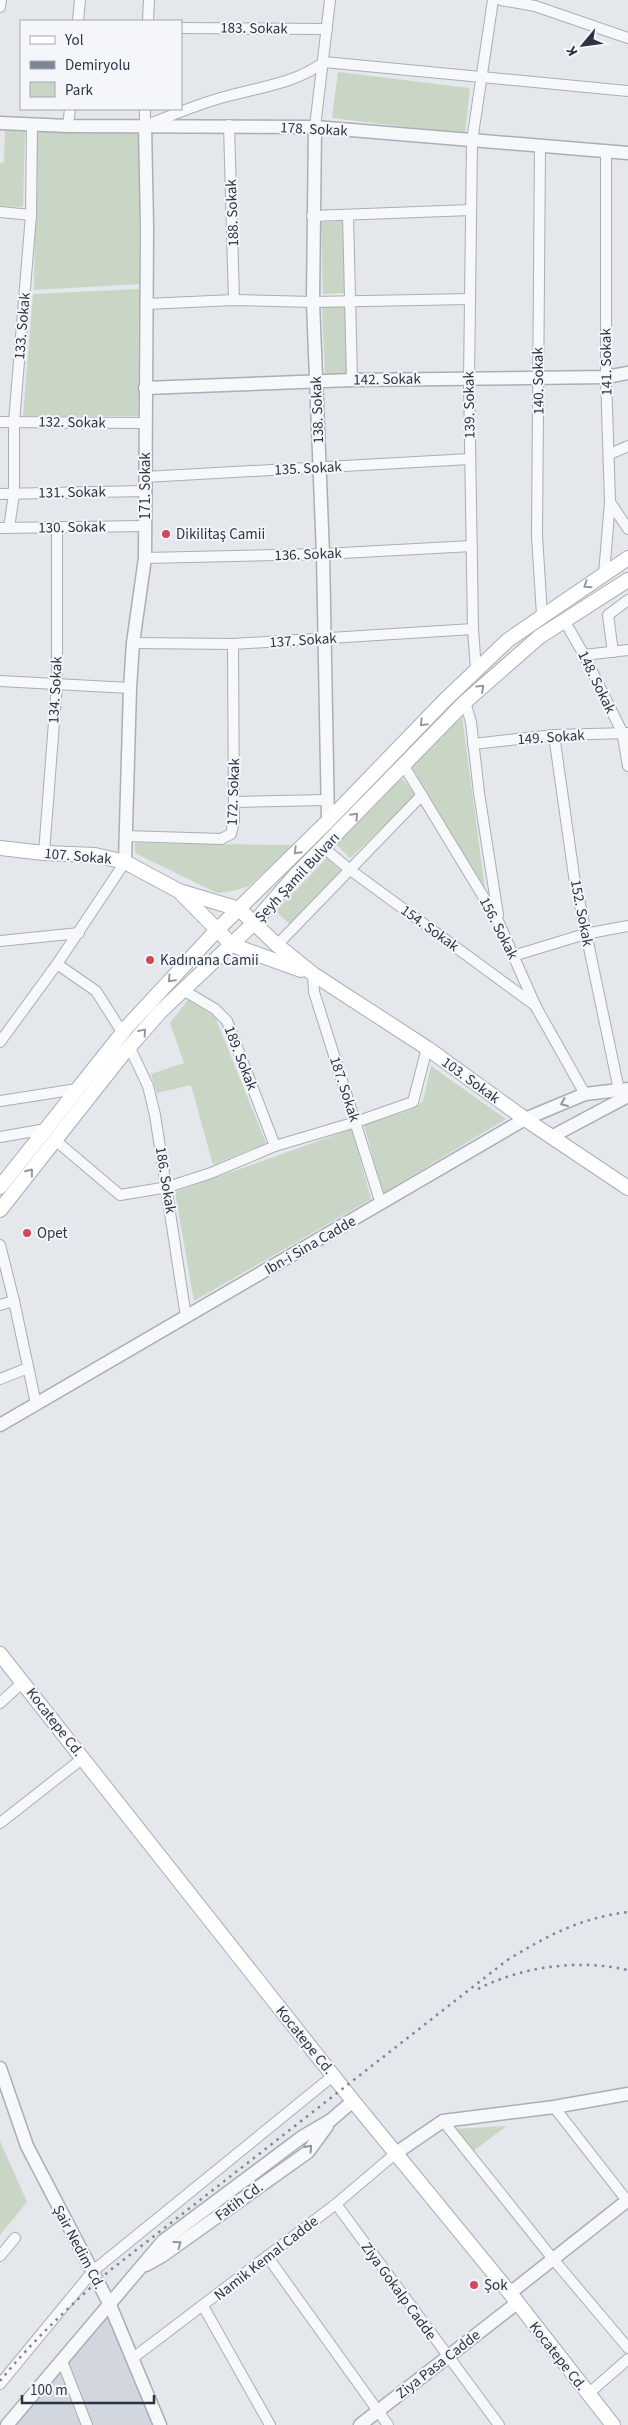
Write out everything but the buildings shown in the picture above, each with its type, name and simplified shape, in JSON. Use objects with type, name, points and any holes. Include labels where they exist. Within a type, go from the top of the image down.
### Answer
[{"type":"main road","name":"Şeyh Şamil Bulvarı","points":[[0,1187],[122,1032],[216,931],[328,821],[476,670],[508,640],[628,558]]},
{"type":"main road","name":"Şeyh Şamil Bulvarı","points":[[0,1210],[130,1048],[184,990],[254,923],[293,878],[465,702],[515,657],[564,620],[628,580]]},
{"type":"main road","name":"107. Sokak","points":[[0,848],[44,853],[95,855],[125,862],[179,891]]},
{"type":"main road","points":[[179,891],[240,909]]},
{"type":"main road","name":"103. Sokak","points":[[179,891],[195,906],[216,931],[232,945],[313,974]]},
{"type":"main road","name":"103. Sokak","points":[[240,909],[277,945],[313,974],[427,1048],[525,1119],[628,1188]]},
{"type":"main road","name":"Kocatepe Cd.","points":[[0,1654],[353,2101],[514,2298],[613,2425]]},
{"type":"street","points":[[0,7],[1,0]]},
{"type":"street","points":[[78,20],[80,0]]},
{"type":"street","points":[[148,20],[149,0]]},
{"type":"street","name":"138. Sokak","points":[[328,821],[326,800],[323,554],[313,302],[312,216],[314,127],[324,62],[330,0]]},
{"type":"street","name":"139. Sokak","points":[[476,670],[472,629],[469,379],[472,141],[492,0]]},
{"type":"street","points":[[501,0],[535,6],[628,38]]},
{"type":"street","name":"183. Sokak","points":[[182,28],[327,29]]},
{"type":"street","points":[[145,126],[228,96],[255,91],[310,73],[324,62],[628,91]]},
{"type":"street","points":[[68,126],[70,110]]},
{"type":"street","name":"171. Sokak","points":[[125,862],[130,688],[133,643],[145,558],[146,110]]},
{"type":"street","name":"178. Sokak","points":[[0,122],[68,126],[229,125],[314,127],[628,153]]},
{"type":"street","name":"133. Sokak","points":[[5,528],[14,494],[14,422],[31,215],[32,124]]},
{"type":"street","name":"188. Sokak","points":[[229,125],[234,300]]},
{"type":"street","name":"140. Sokak","points":[[540,146],[537,378],[539,440],[538,536],[542,615]]},
{"type":"street","name":"141. Sokak","points":[[604,574],[610,502],[610,454],[606,377],[606,150]]},
{"type":"street","points":[[312,216],[471,210]]},
{"type":"street","points":[[0,212],[31,215]]},
{"type":"street","points":[[348,215],[352,380]]},
{"type":"street","points":[[146,304],[234,300],[313,302],[470,299]]},
{"type":"street","name":"142. Sokak","points":[[145,388],[352,380],[606,377],[628,373]]},
{"type":"street","name":"132. Sokak","points":[[0,422],[144,423]]},
{"type":"street","points":[[610,454],[628,446]]},
{"type":"street","name":"135. Sokak","points":[[145,477],[470,459]]},
{"type":"street","name":"131. Sokak","points":[[0,494],[145,491]]},
{"type":"street","points":[[610,502],[628,529]]},
{"type":"street","name":"130. Sokak","points":[[5,528],[145,526]]},
{"type":"street","name":"134. Sokak","points":[[44,853],[57,683],[57,527]]},
{"type":"street","name":"136. Sokak","points":[[145,558],[323,554],[472,546]]},
{"type":"street","points":[[614,652],[608,615],[628,600]]},
{"type":"street","name":"148. Sokak","points":[[564,620],[625,734],[628,744]]},
{"type":"street","name":"137. Sokak","points":[[133,643],[233,644],[472,629]]},
{"type":"street","name":"172. Sokak","points":[[126,836],[220,839],[230,834],[234,820],[233,644]]},
{"type":"street","points":[[584,655],[628,650]]},
{"type":"street","points":[[0,681],[130,688]]},
{"type":"street","points":[[465,702],[471,722],[498,921]]},
{"type":"street","points":[[625,734],[628,766]]},
{"type":"street","name":"149. Sokak","points":[[473,744],[554,735],[625,734]]},
{"type":"street","name":"152. Sokak","points":[[554,735],[574,876],[585,934],[625,1092]]},
{"type":"street","name":"156. Sokak","points":[[404,766],[498,921],[536,1007],[585,1094]]},
{"type":"street","points":[[277,945],[422,796]]},
{"type":"street","points":[[234,802],[326,800]]},
{"type":"street","name":"154. Sokak","points":[[324,848],[350,870],[536,1007]]},
{"type":"street","points":[[0,1042],[57,964],[125,862]]},
{"type":"street","points":[[513,956],[585,934],[628,926]]},
{"type":"street","points":[[0,941],[79,932]]},
{"type":"street","points":[[57,964],[96,991],[122,1032]]},
{"type":"street","name":"187. Sokak","points":[[313,974],[314,992],[380,1204]]},
{"type":"street","name":"189. Sokak","points":[[184,990],[215,1009],[227,1021],[275,1146]]},
{"type":"street","name":"186. Sokak","points":[[130,1048],[148,1086],[168,1187],[186,1317]]},
{"type":"street","points":[[55,1140],[120,1195],[168,1187],[211,1173],[275,1146],[356,1122],[413,1102],[427,1048]]},
{"type":"street","points":[[0,1102],[77,1089]]},
{"type":"street","points":[[551,1137],[625,1092]]},
{"type":"street","name":"Ibn-i Sina Cadde","points":[[0,1424],[525,1119],[585,1094],[625,1092]]},
{"type":"street","points":[[0,1137],[46,1129]]},
{"type":"street","points":[[0,1245],[36,1404]]},
{"type":"street","points":[[0,1305],[14,1301]]},
{"type":"street","points":[[0,1379],[28,1368]]},
{"type":"street","points":[[0,1703],[23,1682]]},
{"type":"street","points":[[0,1823],[83,1758]]},
{"type":"street","name":"Şair Nedim Cd.","points":[[0,2068],[27,2146],[110,2304],[160,2425]]},
{"type":"street","points":[[0,2384],[93,2271],[334,2075]]},
{"type":"street","points":[[396,2152],[443,2121],[554,2107],[628,2094]]},
{"type":"street","name":"Fatih Cd.","points":[[7,2425],[18,2420],[62,2361],[137,2270],[162,2256],[308,2152],[331,2120],[353,2101]]},
{"type":"street","points":[[554,2107],[628,2201]]},
{"type":"street","points":[[443,2121],[553,2259],[628,2348]]},
{"type":"street","name":"Namik Kemal Cadde","points":[[133,2358],[336,2204],[396,2152]]},
{"type":"street","name":"Ziya Pasa Cadde","points":[[360,2425],[514,2298],[553,2259],[628,2201]]},
{"type":"street","name":"Ziya Gokalp Cadde","points":[[336,2204],[446,2356],[499,2425]]},
{"type":"street","points":[[0,2256],[15,2238]]},
{"type":"street","points":[[267,2256],[388,2425]]},
{"type":"street","points":[[204,2306],[270,2425]]},
{"type":"street","points":[[588,2394],[628,2359]]},
{"type":"street","points":[[62,2361],[87,2425]]},
{"type":"shaded area","points":[[110,2305],[160,2425],[7,2425]]},
{"type":"green space","points":[[338,72],[470,88],[465,134],[332,118]]},
{"type":"green space","points":[[5,130],[25,131],[23,207],[0,206],[0,163],[4,162]]},
{"type":"green space","points":[[36,131],[139,133],[139,284],[34,290]]},
{"type":"green space","points":[[344,221],[347,293],[323,294],[321,222]]},
{"type":"green space","points":[[139,289],[138,416],[23,416],[33,294]]},
{"type":"green space","points":[[322,307],[345,307],[348,375],[325,375]]},
{"type":"green space","points":[[462,716],[485,889],[411,766]]},
{"type":"green space","points":[[402,778],[416,796],[350,858],[336,844]]},
{"type":"green space","points":[[135,843],[295,845],[249,886],[217,893],[135,853]]},
{"type":"green space","points":[[327,858],[341,871],[289,924],[276,911]]},
{"type":"green space","points":[[188,1000],[215,1017],[266,1143],[213,1165],[191,1085],[157,1093],[151,1074],[184,1063],[170,1023]]},
{"type":"green space","points":[[431,1066],[506,1119],[383,1193],[364,1125],[411,1110],[423,1101]]},
{"type":"green space","points":[[352,1129],[371,1199],[194,1301],[175,1192]]},
{"type":"green space","points":[[507,2126],[473,2151],[454,2129]]},
{"type":"green space","points":[[0,2141],[27,2202],[0,2235]]},
{"type":"railway","points":[[0,2381],[38,2338],[108,2272],[506,1961],[564,1929],[594,1919],[628,1912]]},
{"type":"railway","points":[[478,1989],[514,1975],[552,1967],[590,1965],[628,1970]]},
{"type":"place","name":"Dikilitaş Camii","points":[[166,534]]},
{"type":"place","name":"Kadınana Camii","points":[[150,960]]},
{"type":"place","name":"Opet","points":[[27,1233]]},
{"type":"place","name":"Şok","points":[[474,2285]]}]
